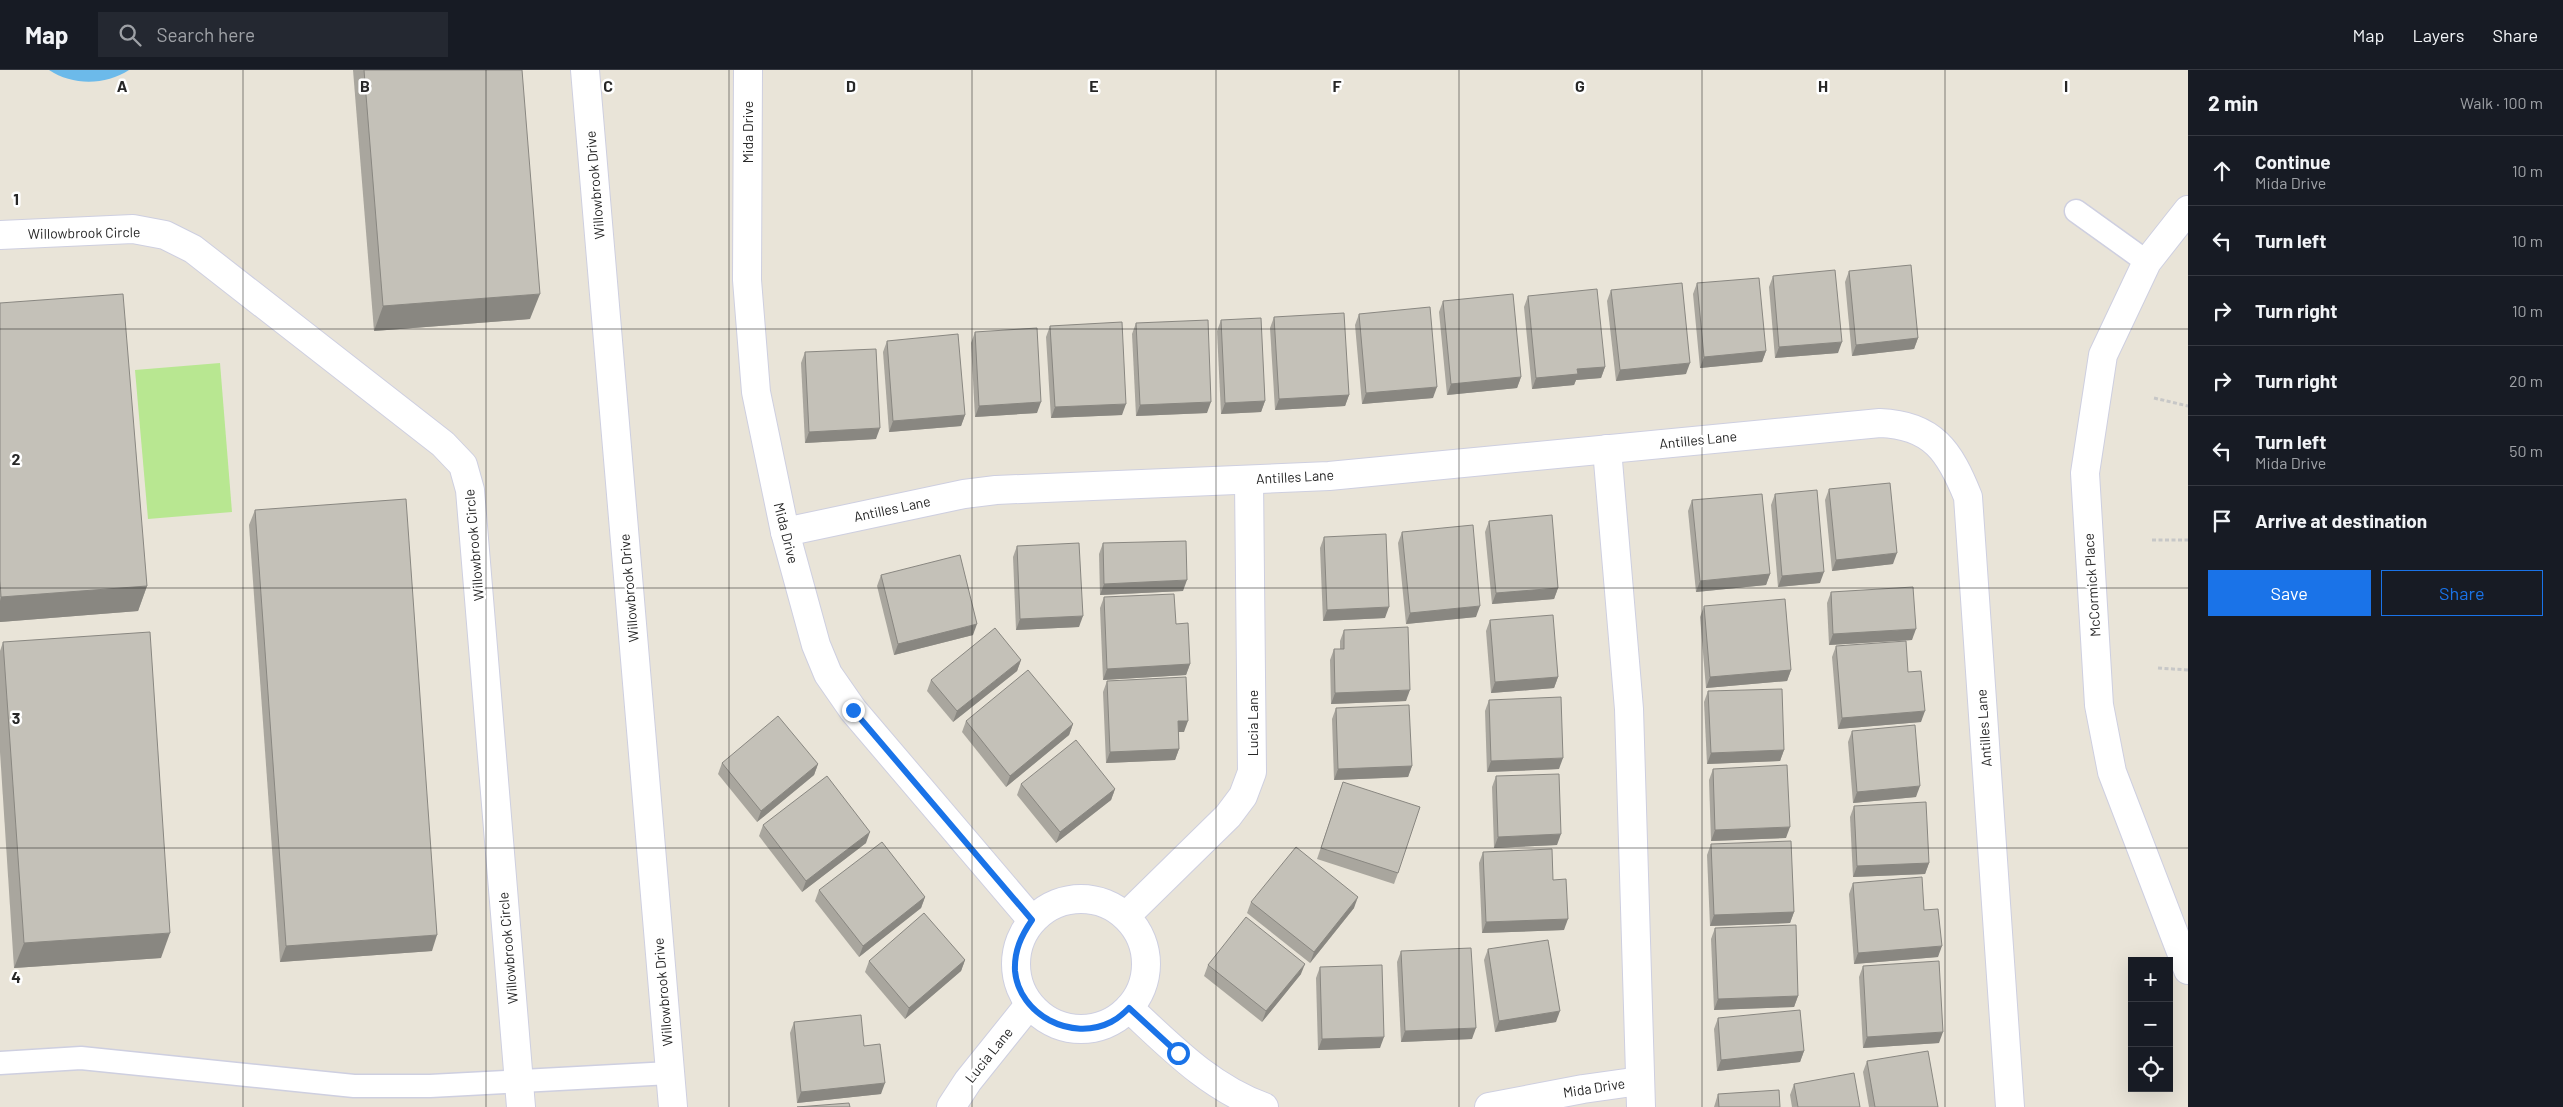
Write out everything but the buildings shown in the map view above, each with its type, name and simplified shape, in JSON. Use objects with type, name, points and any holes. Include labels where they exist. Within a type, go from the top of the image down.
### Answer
[{"type":"street","name":"Willowbrook Drive","points":[[585,70],[673,1107]]},
{"type":"street","name":"Mida Drive","points":[[748,70],[747,280],[756,392],[784,532],[816,645],[828,674],[853,710],[1032,920]]},
{"type":"street","name":"McCormick Place","points":[[2188,210],[2147,262],[2103,355],[2085,473],[2099,705],[2112,772],[2188,970]]},
{"type":"street","name":"Willowbrook Circle","points":[[0,235],[134,229],[165,235],[200,256],[443,444],[463,465],[470,490],[521,1107]]},
{"type":"street","name":"Antilles Lane","points":[[784,532],[964,494],[996,490],[1248,480],[1430,467],[1880,423],[1899,423],[1925,434],[1946,451],[1968,497],[2010,1107]]},
{"type":"street","points":[[1607,449],[1629,709],[1641,1094]]},
{"type":"street","name":"Lucia Lane","points":[[1126,916],[1228,816],[1243,796],[1252,772],[1248,480]]},
{"type":"street","points":[[1089,899],[1109,904],[1126,916],[1138,933],[1145,952],[1146,972],[1140,992],[1129,1008],[1111,1022],[1090,1029],[1082,1029],[1067,1028],[1046,1020],[1029,1005],[1020,989],[1015,971],[1016,953],[1022,936],[1032,920],[1048,907],[1075,900],[1089,899]]},
{"type":"street","name":"Lucia Lane","points":[[951,1107],[968,1081],[1029,1005]]},
{"type":"street","points":[[1129,1008],[1202,1075],[1240,1098],[1264,1107]]},
{"type":"street","name":"Mida Drive","points":[[1489,1107],[1583,1089],[1641,1094]]},
{"type":"lane","points":[[2076,211],[2147,262]]},
{"type":"lane","points":[[0,1063],[81,1058],[354,1086],[430,1086],[670,1073]]},
{"type":"path","points":[[2154,398],[2188,406]]},
{"type":"path","points":[[2152,540],[2188,540]]},
{"type":"path","points":[[2158,668],[2188,670]]},
{"type":"green space","points":[[220,363],[232,512],[148,519],[135,370]]},
{"type":"water","points":[[49,70],[129,70],[110,79],[89,82],[68,79]]},
{"type":"route","points":[[853,710],[1032,920],[1022,936],[1016,953],[1015,971],[1020,989],[1029,1005],[1046,1020],[1067,1028],[1090,1029],[1111,1022],[1129,1008],[1178,1053]]}]
